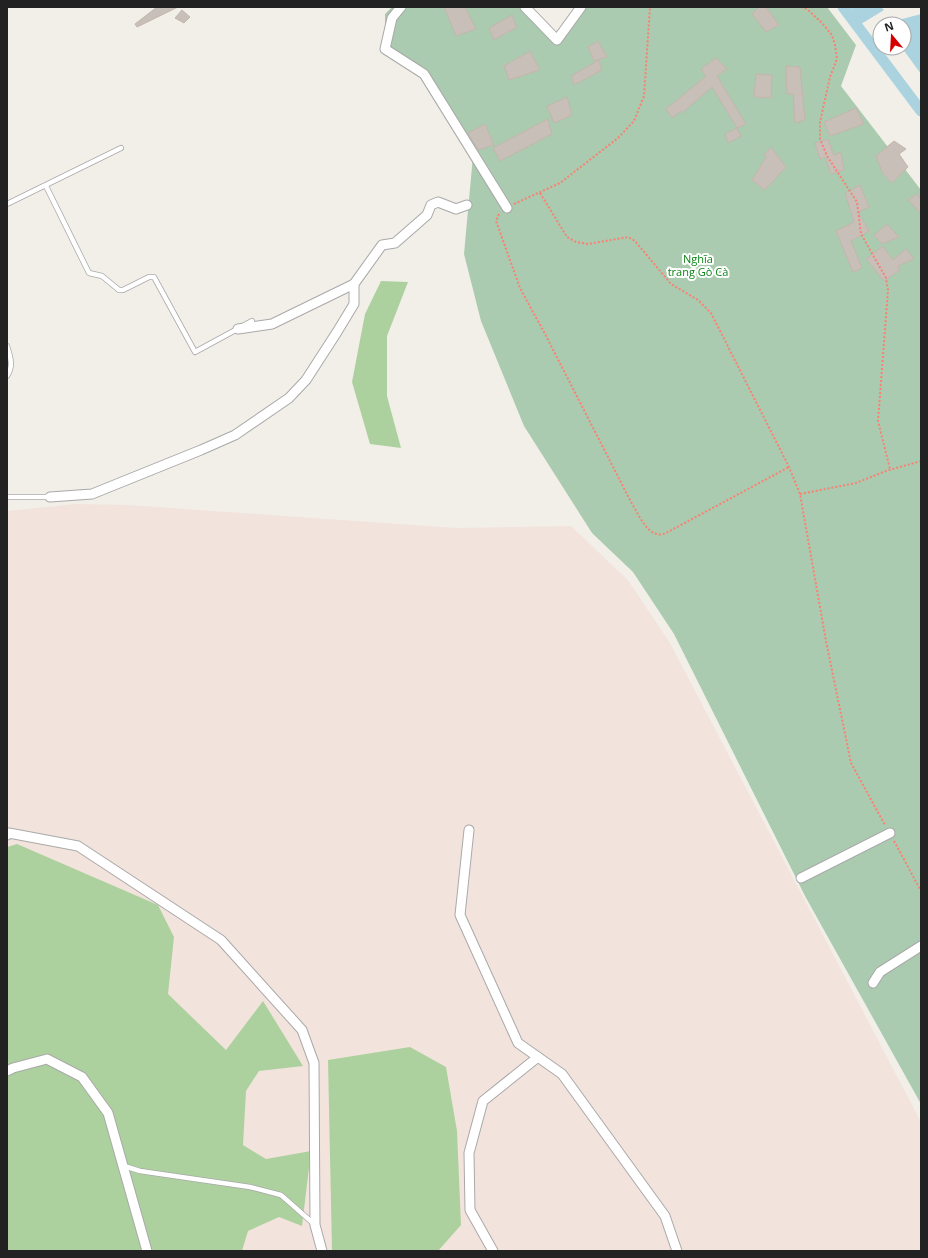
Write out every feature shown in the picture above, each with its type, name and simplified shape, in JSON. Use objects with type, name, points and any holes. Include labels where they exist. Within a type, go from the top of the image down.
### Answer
[{"type":"street","points":[[401,7],[392,18],[385,50],[424,74],[507,208]]},
{"type":"street","points":[[525,7],[557,40],[581,7]]},
{"type":"street","points":[[238,329],[272,324],[354,284],[382,245],[395,243],[427,215],[431,205],[438,202],[456,209],[467,204]]},
{"type":"street","points":[[50,497],[92,494],[194,453],[235,435],[289,398],[306,380],[354,304],[354,284]]},
{"type":"street","points":[[469,830],[460,916],[518,1043],[562,1074],[665,1216],[677,1251]]},
{"type":"street","points":[[7,835],[9,833],[78,846],[215,935],[302,1030],[314,1063],[315,1225],[322,1251]]},
{"type":"street","points":[[801,878],[890,833]]},
{"type":"street","points":[[873,983],[880,972],[921,946]]},
{"type":"street","points":[[494,1251],[470,1210],[469,1153],[483,1101],[538,1056]]},
{"type":"street","points":[[7,1071],[47,1059],[82,1077],[108,1113],[147,1251]]},
{"type":"lane","points":[[7,204],[121,148]]},
{"type":"lane","points":[[46,186],[89,273],[102,276],[119,290],[123,290],[149,277],[154,277],[195,352],[252,321]]},
{"type":"lane","points":[[7,346],[12,363],[7,376]]},
{"type":"lane","points":[[7,497],[50,497]]},
{"type":"lane","points":[[124,1166],[140,1171],[250,1187],[281,1195],[315,1225]]},
{"type":"path","points":[[650,7],[644,96],[634,121],[618,138],[560,183],[507,208],[499,214],[496,221],[520,288],[631,502],[646,526],[654,534],[661,535],[666,533],[789,467]]},
{"type":"path","points":[[801,7],[807,9],[822,23],[832,35],[835,45],[837,59],[830,77],[820,122],[820,139],[827,156],[857,202],[862,234],[886,278],[888,290],[878,421],[890,470]]},
{"type":"path","points":[[540,192],[567,237],[576,242],[588,244],[628,237],[635,241],[671,284],[698,300],[711,313],[789,467],[800,494],[826,641],[851,763],[921,891]]},
{"type":"path","points":[[800,494],[856,483],[890,470],[921,461]]},
{"type":"shaded area","points":[[76,504],[129,505],[456,528],[571,526],[628,580],[670,643],[921,1122],[921,1251],[7,1251],[7,511]]},
{"type":"green space","name":"Nghĩa trang Gò Cà","points":[[392,7],[531,7],[558,35],[577,7],[827,7],[856,45],[841,86],[921,190],[921,1104],[805,896],[674,634],[633,572],[592,533],[524,426],[481,321],[464,254],[473,156],[414,66],[385,55],[385,14]]},
{"type":"green space","points":[[381,281],[408,282],[387,336],[387,396],[401,448],[370,444],[352,382],[365,314]]},
{"type":"green space","points":[[17,844],[158,905],[174,937],[168,994],[226,1050],[263,1001],[303,1066],[259,1071],[246,1091],[243,1145],[266,1159],[311,1151],[302,1226],[279,1217],[248,1231],[242,1251],[7,1251],[7,847]]},
{"type":"green space","points":[[410,1047],[446,1067],[457,1131],[461,1225],[438,1251],[332,1251],[328,1060]]},
{"type":"water","points":[[850,7],[881,7],[884,10],[872,16],[861,24]]},
{"type":"water","points":[[921,14],[921,74],[908,56],[912,56],[912,16]]},
{"type":"building","points":[[157,7],[178,7],[137,27],[135,24]]},
{"type":"building","points":[[444,7],[465,7],[476,29],[456,36]]},
{"type":"building","points":[[759,7],[766,7],[779,25],[766,32],[752,14]]},
{"type":"building","points":[[182,10],[190,17],[184,23],[175,18]]},
{"type":"building","points":[[512,15],[517,27],[494,40],[489,28]]},
{"type":"building","points":[[598,41],[607,57],[594,61],[588,47]]},
{"type":"building","points":[[530,51],[540,70],[509,80],[504,66]]},
{"type":"building","points":[[716,58],[727,69],[717,76],[746,124],[737,128],[712,87],[682,113],[681,111],[672,118],[666,109],[706,76],[701,69]]},
{"type":"building","points":[[599,60],[602,70],[574,85],[571,76]]},
{"type":"building","points":[[786,66],[800,67],[805,120],[795,123],[793,94],[787,94]]},
{"type":"building","points":[[756,74],[772,75],[771,98],[754,97]]},
{"type":"building","points":[[567,97],[572,115],[554,123],[547,106]]},
{"type":"building","points":[[856,108],[864,124],[830,136],[824,122]]},
{"type":"building","points":[[548,119],[552,134],[500,161],[493,148]]},
{"type":"building","points":[[485,124],[494,145],[478,150],[468,133]]},
{"type":"building","points":[[737,128],[741,136],[728,143],[725,134]]},
{"type":"building","points":[[828,139],[834,155],[841,152],[844,170],[831,174],[825,157],[820,159],[815,143]]},
{"type":"building","points":[[894,141],[906,149],[899,154],[908,167],[892,183],[883,174],[876,156]]},
{"type":"building","points":[[771,147],[786,167],[765,190],[752,180],[766,157],[764,155]]},
{"type":"building","points":[[860,185],[869,207],[858,212],[869,231],[851,241],[862,268],[853,272],[836,231],[854,222],[845,193]]},
{"type":"building","points":[[917,194],[921,199],[921,214],[908,200]]},
{"type":"building","points":[[887,224],[899,237],[882,244],[874,235]]},
{"type":"building","points":[[883,246],[893,260],[906,249],[914,259],[898,266],[900,270],[884,281],[866,259]]},
{"type":"waterway","points":[[843,7],[921,111]]}]
